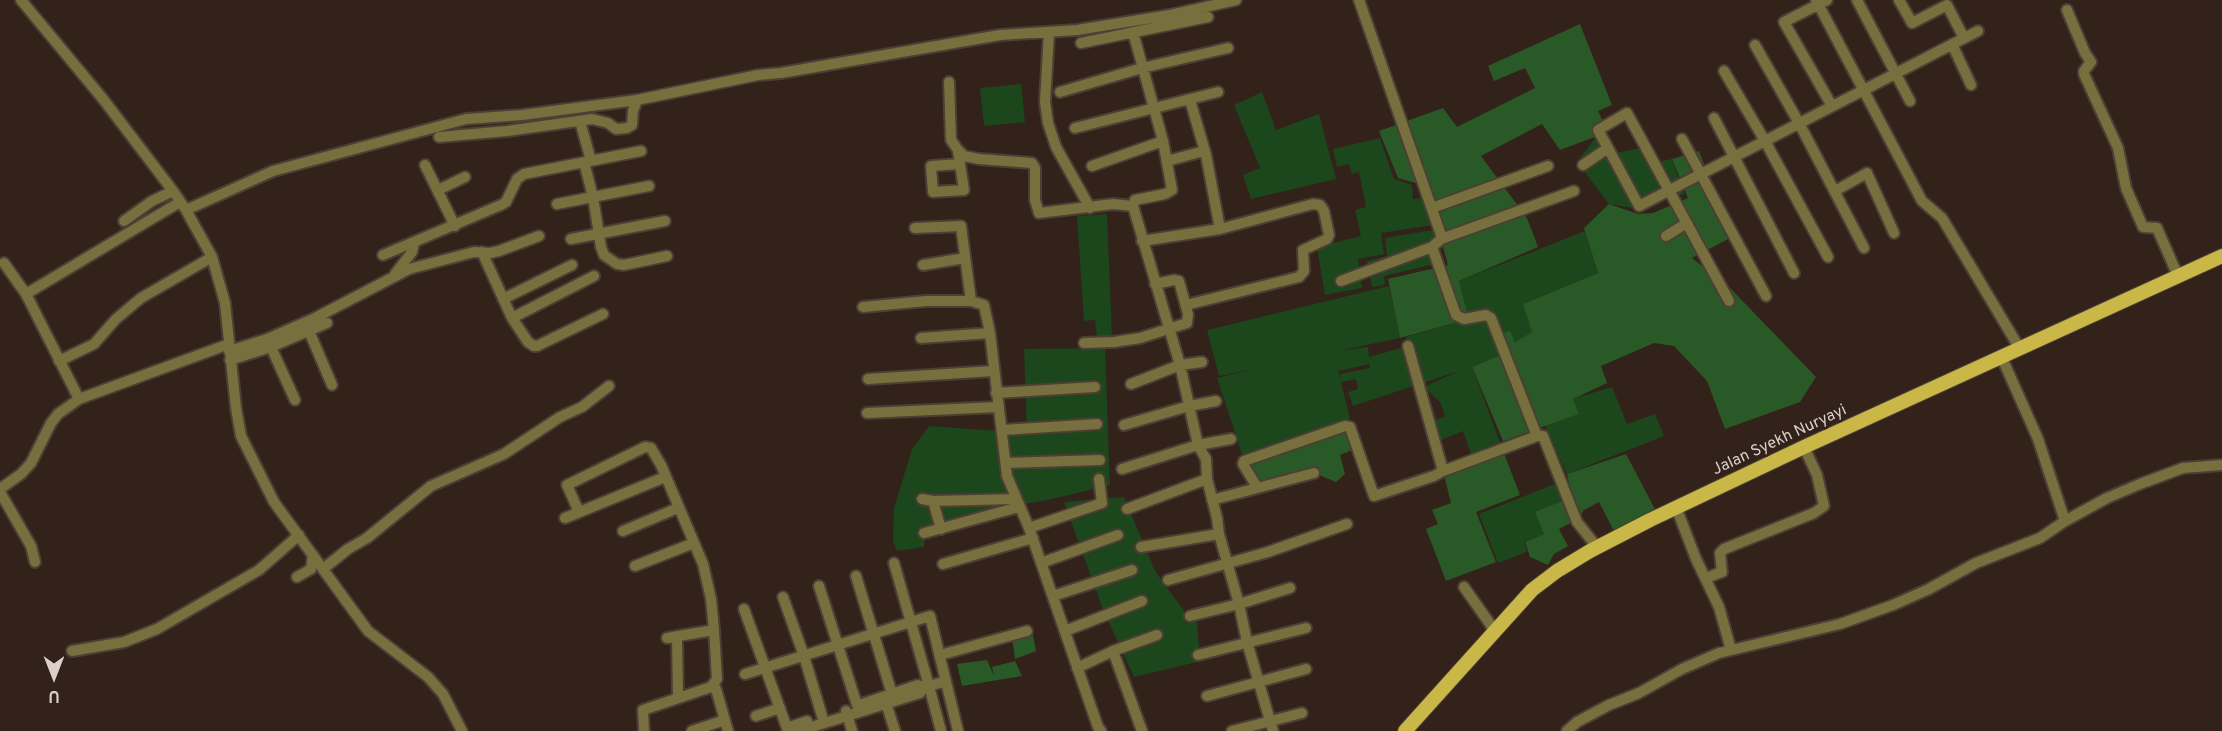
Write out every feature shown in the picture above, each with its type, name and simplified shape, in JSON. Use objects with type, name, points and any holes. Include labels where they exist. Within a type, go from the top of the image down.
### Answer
[{"type":"main road","name":"Jalan Syekh Nuryayi","points":[[1404,731],[1532,590],[1557,571],[1597,547],[1804,447],[2222,256]]},
{"type":"street","points":[[21,0],[103,99],[173,191],[212,257],[225,303],[229,352],[241,436],[274,502],[368,631],[428,677],[443,694],[462,731]]},
{"type":"street","points":[[26,294],[183,206],[273,171],[466,119],[637,100],[748,76],[804,69],[1000,35],[1077,30],[1170,15],[1236,0]]},
{"type":"street","points":[[1359,0],[1442,235],[1441,239]]},
{"type":"street","points":[[1857,0],[1910,101]]},
{"type":"street","points":[[1899,0],[1912,23],[1947,5],[1964,38]]},
{"type":"street","points":[[1832,106],[1784,22],[1820,2],[1922,201],[1942,218],[2020,349]]},
{"type":"street","points":[[2067,10],[2091,62],[2084,74],[2118,148],[2126,188],[2143,227],[2157,228],[2178,276]]},
{"type":"street","points":[[1081,44],[1208,16]]},
{"type":"street","points":[[1729,301],[1670,191],[1627,113],[1598,130],[1639,206],[1670,191],[1863,89],[1978,31]]},
{"type":"street","points":[[1049,32],[1045,93],[1048,123],[1056,147],[1090,208]]},
{"type":"street","points":[[1133,32],[1163,141],[1172,190],[1165,194],[1136,200],[1132,206],[1180,365],[1198,445],[1206,459],[1207,479],[1219,534],[1272,726]]},
{"type":"street","points":[[1952,44],[1971,86]]},
{"type":"street","points":[[1755,45],[1799,123],[1864,248]]},
{"type":"street","points":[[1060,92],[1142,68],[1228,48]]},
{"type":"street","points":[[1724,71],[1828,257]]},
{"type":"street","points":[[949,82],[951,140],[964,156],[1032,163],[1035,168],[1035,200],[1039,213],[1113,204],[1132,206]]},
{"type":"street","points":[[1075,128],[1218,92]]},
{"type":"street","points":[[439,137],[484,134],[592,119],[608,123],[616,129],[627,128],[632,125],[637,100]]},
{"type":"street","points":[[1190,100],[1204,151],[1220,229]]},
{"type":"street","points":[[1714,118],[1794,273]]},
{"type":"street","points":[[580,121],[598,234],[604,255],[617,264],[624,265],[667,256]]},
{"type":"street","points":[[1682,139],[1766,296]]},
{"type":"street","points":[[1092,166],[1163,141]]},
{"type":"street","points":[[1583,165],[1608,148]]},
{"type":"street","points":[[958,150],[960,164]]},
{"type":"street","points":[[383,255],[455,226],[506,202],[517,179],[524,174],[641,151]]},
{"type":"street","points":[[1167,161],[1204,151]]},
{"type":"street","points":[[425,165],[455,226]]},
{"type":"street","points":[[1432,208],[1548,166]]},
{"type":"street","points":[[1835,191],[1867,173],[1894,233]]},
{"type":"street","points":[[438,190],[465,177]]},
{"type":"street","points":[[557,204],[649,186]]},
{"type":"street","points":[[124,221],[152,201],[173,191]]},
{"type":"street","points":[[1341,281],[1432,247],[1441,239],[1574,191]]},
{"type":"street","points":[[1142,241],[1220,229],[1318,204],[1324,211],[1329,235],[1327,239],[1303,250],[1304,271],[1299,277],[1186,305]]},
{"type":"street","points":[[571,239],[666,221]]},
{"type":"street","points":[[1666,236],[1687,223]]},
{"type":"street","points":[[915,228],[961,226],[971,301]]},
{"type":"street","points":[[35,562],[31,546],[0,490],[31,463],[46,431],[58,414],[79,399],[267,339],[315,318],[395,274],[450,257],[474,252],[499,251],[539,236]]},
{"type":"street","points":[[395,274],[412,252],[414,243]]},
{"type":"street","points":[[1432,247],[1456,315],[1464,319],[1486,315],[1491,318],[1537,436]]},
{"type":"street","points":[[482,252],[512,318],[528,342],[537,346],[603,314]]},
{"type":"street","points":[[59,361],[94,344],[116,319],[141,298],[212,257]]},
{"type":"street","points":[[923,265],[965,258]]},
{"type":"street","points":[[4,263],[26,294],[79,399]]},
{"type":"street","points":[[503,299],[572,265]]},
{"type":"street","points":[[512,318],[594,276]]},
{"type":"street","points":[[1084,343],[1140,338],[1187,323],[1189,318],[1178,280],[1155,284]]},
{"type":"street","points":[[862,307],[926,301],[971,301],[984,305],[990,333],[1007,476],[1031,533],[1101,731]]},
{"type":"street","points":[[229,352],[271,347],[327,323]]},
{"type":"street","points":[[309,331],[332,385]]},
{"type":"street","points":[[921,338],[990,333]]},
{"type":"street","points":[[1408,346],[1443,471]]},
{"type":"street","points":[[271,347],[295,400]]},
{"type":"street","points":[[2002,358],[2038,440],[2065,520]]},
{"type":"street","points":[[1131,384],[1180,365],[1202,362]]},
{"type":"street","points":[[868,379],[993,371]]},
{"type":"street","points":[[323,569],[348,549],[367,538],[431,486],[504,454],[560,417],[582,407],[609,386]]},
{"type":"street","points":[[996,393],[1095,387]]},
{"type":"street","points":[[1124,425],[1189,406],[1216,401]]},
{"type":"street","points":[[867,413],[998,407]]},
{"type":"street","points":[[1002,430],[1097,424]]},
{"type":"street","points":[[1257,487],[1243,464],[1244,461],[1345,426],[1350,427],[1374,496],[1434,476],[1537,436],[1543,436],[1577,522],[1597,547]]},
{"type":"street","points":[[1122,469],[1198,445],[1231,439]]},
{"type":"street","points":[[579,512],[567,485],[645,447],[653,451],[694,543],[706,576],[711,599],[717,679],[711,687],[643,710],[645,731]]},
{"type":"street","points":[[1706,578],[1722,572],[1720,554],[1724,549],[1814,513],[1824,506],[1817,476],[1804,447]]},
{"type":"street","points":[[1006,464],[1100,460]]},
{"type":"street","points":[[1567,731],[1577,722],[1730,647],[1840,624],[1893,605],[1929,589],[1976,563],[2040,538],[2065,520],[2107,498],[2171,471],[2198,465],[2222,465]]},
{"type":"street","points":[[1212,500],[1314,473]]},
{"type":"street","points":[[565,518],[666,477]]},
{"type":"street","points":[[943,564],[1031,533],[1102,503],[1099,479]]},
{"type":"street","points":[[1127,508],[1207,479]]},
{"type":"street","points":[[941,529],[928,500],[1018,503]]},
{"type":"street","points":[[924,533],[1018,503]]},
{"type":"street","points":[[1676,507],[1696,560],[1719,607],[1730,647]]},
{"type":"street","points":[[623,531],[678,508]]},
{"type":"street","points":[[1168,580],[1227,564],[1347,524]]},
{"type":"street","points":[[1141,547],[1219,534]]},
{"type":"street","points":[[72,651],[124,642],[157,629],[259,570],[299,535]]},
{"type":"street","points":[[1041,563],[1118,535]]},
{"type":"street","points":[[635,566],[694,543]]},
{"type":"street","points":[[297,578],[311,569],[313,555]]},
{"type":"street","points":[[894,563],[911,621],[926,687],[941,731]]},
{"type":"street","points":[[1053,597],[1132,570]]},
{"type":"street","points":[[856,576],[874,633],[895,731]]},
{"type":"street","points":[[819,586],[857,705]]},
{"type":"street","points":[[1464,587],[1495,631]]},
{"type":"street","points":[[1190,616],[1290,588]]},
{"type":"street","points":[[783,597],[822,716]]},
{"type":"street","points":[[1065,631],[1142,601]]},
{"type":"street","points":[[744,609],[787,729],[805,728],[887,698]]},
{"type":"street","points":[[745,674],[930,616],[958,731]]},
{"type":"street","points":[[1198,655],[1306,628]]},
{"type":"street","points":[[678,697],[672,637],[714,630]]},
{"type":"street","points":[[940,655],[1027,631]]},
{"type":"street","points":[[1077,668],[1113,651],[1157,635]]},
{"type":"street","points":[[1113,651],[1142,731]]},
{"type":"street","points":[[1207,696],[1306,669]]},
{"type":"street","points":[[805,728],[822,716],[846,712],[857,705],[920,693],[926,687],[946,681]]},
{"type":"street","points":[[692,731],[726,725],[716,689],[711,687]]},
{"type":"street","points":[[756,716],[780,708]]},
{"type":"street","points":[[846,712],[852,731]]},
{"type":"street","points":[[1232,731],[1272,726],[1302,713]]},
{"type":"green space","points":[[1580,24],[1612,105],[1598,111],[1608,132],[1560,150],[1542,124],[1481,156],[1527,218],[1538,247],[1459,281],[1469,319],[1400,338],[1388,279],[1448,265],[1426,186],[1398,178],[1379,131],[1443,108],[1457,127],[1535,88],[1525,68],[1494,81],[1488,66]]},
{"type":"green space","points":[[1021,84],[1025,122],[984,126],[980,88]]},
{"type":"green space","points":[[1262,92],[1276,130],[1319,114],[1336,179],[1251,199],[1243,175],[1260,168],[1234,105]]},
{"type":"green space","points":[[1597,136],[1610,154],[1651,146],[1657,162],[1672,159],[1684,194],[1638,209],[1609,204],[1577,162]]},
{"type":"green space","points":[[1380,138],[1394,179],[1412,185],[1413,199],[1427,198],[1433,225],[1381,233],[1384,254],[1358,259],[1362,288],[1325,295],[1317,247],[1361,236],[1355,210],[1366,207],[1359,172],[1352,174],[1349,164],[1337,167],[1333,149]]},
{"type":"green space","points":[[1699,151],[1732,237],[1692,258],[1731,289],[1816,377],[1800,402],[1725,429],[1707,381],[1674,346],[1654,343],[1601,366],[1607,383],[1573,399],[1579,414],[1503,441],[1472,367],[1498,356],[1493,336],[1510,331],[1515,342],[1532,332],[1523,304],[1598,273],[1584,228],[1609,204],[1638,214],[1653,213],[1688,198],[1672,159]]},
{"type":"green space","points":[[1107,214],[1112,337],[1097,337],[1095,320],[1084,321],[1077,216]]},
{"type":"green space","points":[[1433,230],[1443,262],[1384,276],[1385,285],[1372,287],[1367,261],[1387,256],[1385,238]]},
{"type":"green space","points":[[1585,231],[1598,273],[1523,304],[1533,332],[1515,342],[1493,336],[1498,356],[1472,367],[1502,448],[1472,457],[1463,431],[1437,442],[1431,422],[1445,416],[1440,402],[1424,387],[1459,371],[1353,406],[1348,392],[1358,389],[1356,379],[1341,382],[1350,419],[1243,457],[1217,378],[1254,369],[1219,376],[1207,330],[1389,286],[1400,338],[1343,350],[1368,347],[1369,357],[1408,346],[1406,337],[1469,319],[1459,281]],"holes":[[[1369,364],[1370,368],[1340,374],[1340,381],[1338,368],[1339,371]]]},
{"type":"green space","points":[[1105,348],[1110,485],[992,510],[925,537],[924,547],[897,551],[893,541],[894,508],[912,449],[929,426],[1027,433],[1024,349]]},
{"type":"green space","points":[[1612,387],[1627,424],[1655,414],[1664,436],[1567,474],[1545,426],[1579,414],[1572,399]]},
{"type":"green space","points":[[1348,428],[1354,449],[1340,455],[1345,474],[1336,482],[1314,473],[1259,485],[1245,463]]},
{"type":"green space","points":[[1502,448],[1520,495],[1476,512],[1496,562],[1446,581],[1426,529],[1438,524],[1432,510],[1451,503],[1443,471]]},
{"type":"green space","points":[[1626,454],[1657,513],[1615,533],[1599,502],[1584,510],[1578,519],[1559,529],[1568,546],[1554,554],[1548,565],[1530,557],[1525,542],[1544,534],[1535,512],[1572,497],[1567,474]]},
{"type":"green space","points":[[1565,480],[1572,497],[1544,534],[1524,542],[1527,552],[1498,563],[1479,514]]},
{"type":"green space","points":[[1124,497],[1155,571],[1187,615],[1197,622],[1199,647],[1194,652],[1197,662],[1134,677],[1104,612],[1064,502]]},
{"type":"green space","points":[[1032,630],[1036,651],[1015,659],[1012,637]]},
{"type":"green space","points":[[987,660],[994,676],[992,667],[1015,661],[1022,676],[962,686],[957,664]]}]
